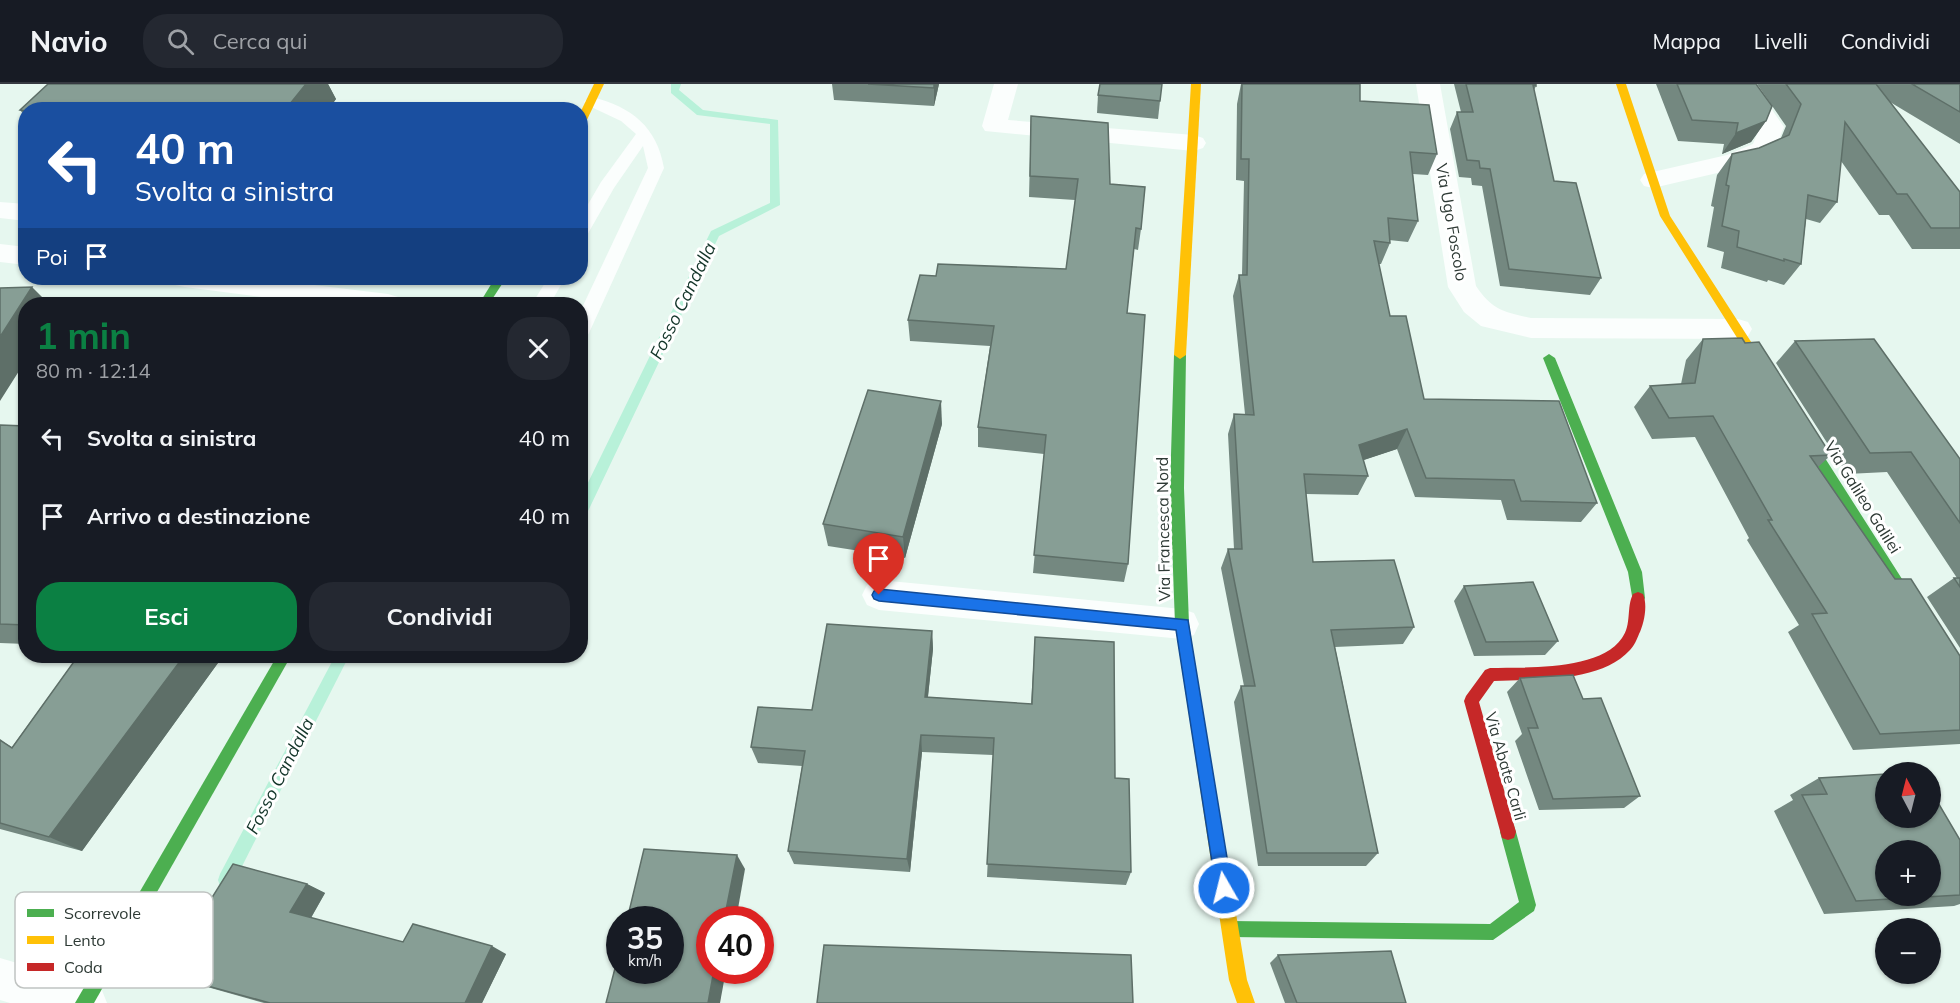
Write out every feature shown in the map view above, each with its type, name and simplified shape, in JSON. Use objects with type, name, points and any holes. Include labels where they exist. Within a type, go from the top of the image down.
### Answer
[{"type":"street","points":[[1006,84],[994,126],[1194,143]]},
{"type":"street","name":"Via Francesca Nord","points":[[1196,84],[1180,362],[1178,465],[1182,624],[1238,980],[1246,1003]]},
{"type":"street","name":"Via Ugo Foscolo","points":[[1428,84],[1462,287],[1474,305],[1491,319],[1531,328],[1738,329]]},
{"type":"street","points":[[1621,84],[1665,216],[1776,390]]},
{"type":"street","points":[[1653,180],[1734,161],[1764,149],[1772,127],[1742,84]]},
{"type":"street","points":[[588,108],[597,90]]},
{"type":"street","points":[[0,210],[18,212]]},
{"type":"street","points":[[0,253],[18,255]]},
{"type":"street","points":[[240,285],[334,297]]},
{"type":"street","name":"Via Abate Carli","points":[[1230,929],[1493,932],[1528,905],[1471,701],[1490,675],[1582,669],[1616,656],[1636,632],[1640,607],[1635,572],[1549,358]]},
{"type":"street","name":"Via Galileo Galilei","points":[[1789,410],[1960,683]]},
{"type":"street","points":[[879,595],[1182,624]]},
{"type":"street","points":[[149,892],[280,663]]},
{"type":"street","points":[[0,979],[15,983]]},
{"type":"street","points":[[32,988],[85,1003],[94,988]]},
{"type":"lane","points":[[588,316],[655,175],[656,160],[645,133],[597,90]]},
{"type":"lane","points":[[588,219],[607,186],[645,133]]},
{"type":"building","points":[[48,84],[306,84],[291,102],[29,102]]},
{"type":"building","points":[[868,84],[934,84],[934,88]]},
{"type":"building","points":[[1100,84],[1162,84],[1160,101],[1098,95]]},
{"type":"building","points":[[1242,84],[1360,84],[1360,101],[1429,105],[1437,154],[1410,152],[1418,221],[1388,218],[1390,243],[1374,241],[1390,316],[1406,316],[1424,399],[1559,401],[1597,503],[1521,501],[1514,480],[1426,478],[1407,429],[1359,445],[1368,476],[1304,474],[1313,562],[1394,560],[1414,627],[1331,630],[1378,853],[1267,853],[1241,686],[1255,686],[1228,549],[1242,549],[1234,414],[1254,415],[1239,275],[1247,275],[1249,159],[1241,159]]},
{"type":"building","points":[[1466,84],[1536,84],[1536,86],[1533,85],[1554,181],[1576,183],[1601,278],[1509,269],[1490,169],[1480,168],[1479,161],[1467,160],[1457,112],[1473,112]]},
{"type":"building","points":[[1677,84],[1756,84],[1772,106],[1766,121],[1736,133],[1738,123],[1692,120]]},
{"type":"building","points":[[1786,84],[1876,84],[1960,192],[1960,228],[1931,228],[1907,194],[1897,194],[1845,122],[1837,202],[1808,195],[1801,264],[1737,247],[1739,231],[1722,226],[1732,154],[1759,148],[1789,135],[1801,104]]},
{"type":"building","points":[[1912,84],[1960,84],[1960,112]]},
{"type":"building","points":[[1031,116],[1108,123],[1110,184],[1145,187],[1141,229],[1136,228],[1127,313],[1145,315],[1128,564],[1034,555],[1046,435],[978,427],[994,326],[908,320],[920,275],[936,276],[938,264],[1066,269],[1078,179],[1030,176]]},
{"type":"building","points":[[32,287],[26,297],[18,297],[18,309],[0,337],[0,288]]},
{"type":"building","points":[[1742,338],[1745,343],[1759,342],[1831,455],[1810,456],[1895,579],[1911,579],[1960,656],[1960,730],[1880,734],[1812,614],[1827,613],[1768,520],[1772,520],[1713,416],[1669,418],[1650,386],[1695,383],[1703,339]]},
{"type":"building","points":[[1874,339],[1960,459],[1960,523],[1911,452],[1870,453],[1795,341]]},
{"type":"building","points":[[868,390],[941,401],[903,537],[823,524]]},
{"type":"building","points":[[0,425],[18,426],[18,625],[0,624]]},
{"type":"building","points":[[1954,578],[1960,578],[1960,587]]},
{"type":"building","points":[[1533,582],[1558,641],[1486,642],[1464,586]]},
{"type":"building","points":[[827,624],[932,631],[925,697],[1032,704],[1035,637],[1114,642],[1115,778],[1129,779],[1131,872],[987,864],[994,738],[921,735],[907,859],[788,851],[805,751],[751,747],[758,707],[812,710]]},
{"type":"building","points":[[73,663],[179,663],[49,837],[0,823],[0,740],[12,748]]},
{"type":"building","points":[[1573,675],[1583,699],[1601,698],[1640,796],[1553,799],[1528,728],[1538,728],[1520,678]]},
{"type":"building","points":[[1875,775],[1875,828],[1941,828],[1941,808],[1960,840],[1960,895],[1941,896],[1941,840],[1875,840],[1875,900],[1856,901],[1802,795],[1827,794],[1819,778]]},
{"type":"building","points":[[644,849],[737,855],[727,906],[696,906],[696,984],[711,984],[708,1003],[606,1003],[611,984],[684,984],[684,906],[630,906]]},
{"type":"building","points":[[233,864],[307,884],[290,912],[403,942],[413,924],[492,946],[465,1003],[270,1003],[213,987],[213,896]]},
{"type":"building","points":[[824,945],[1131,955],[1133,1003],[817,1003]]},
{"type":"building","points":[[1391,951],[1406,1003],[1297,1003],[1278,955]]},
{"type":"waterway","name":"Fosso Candalla","points":[[588,497],[715,234],[775,205],[775,122],[700,113],[674,91],[676,84]]},
{"type":"waterway","name":"Fosso Candalla","points":[[226,880],[338,663]]},
{"type":"traffic: fast","points":[[488,297],[496,285]]},
{"type":"traffic: fast","points":[[1180,355],[1177,488],[1182,624],[1194,702]]},
{"type":"traffic: fast","points":[[1549,358],[1635,572],[1638,598]]},
{"type":"traffic: fast","points":[[1798,425],[1960,683]]},
{"type":"traffic: fast","points":[[148,892],[280,663]]},
{"type":"traffic: fast","points":[[1230,929],[1493,932],[1528,905],[1508,832]]},
{"type":"traffic: fast","points":[[84,1003],[93,988]]},
{"type":"traffic: slow","points":[[588,107],[599,84]]},
{"type":"traffic: slow","points":[[1180,355],[1196,84]]},
{"type":"traffic: slow","points":[[1621,84],[1665,216],[1771,382]]},
{"type":"traffic: slow","points":[[1194,702],[1238,980],[1246,1003]]},
{"type":"traffic: jam","points":[[1508,832],[1471,701],[1490,675],[1564,671],[1610,658],[1627,644],[1637,625],[1638,598]]},
{"type":"route","points":[[879,595],[1182,624],[1224,888]]}]
